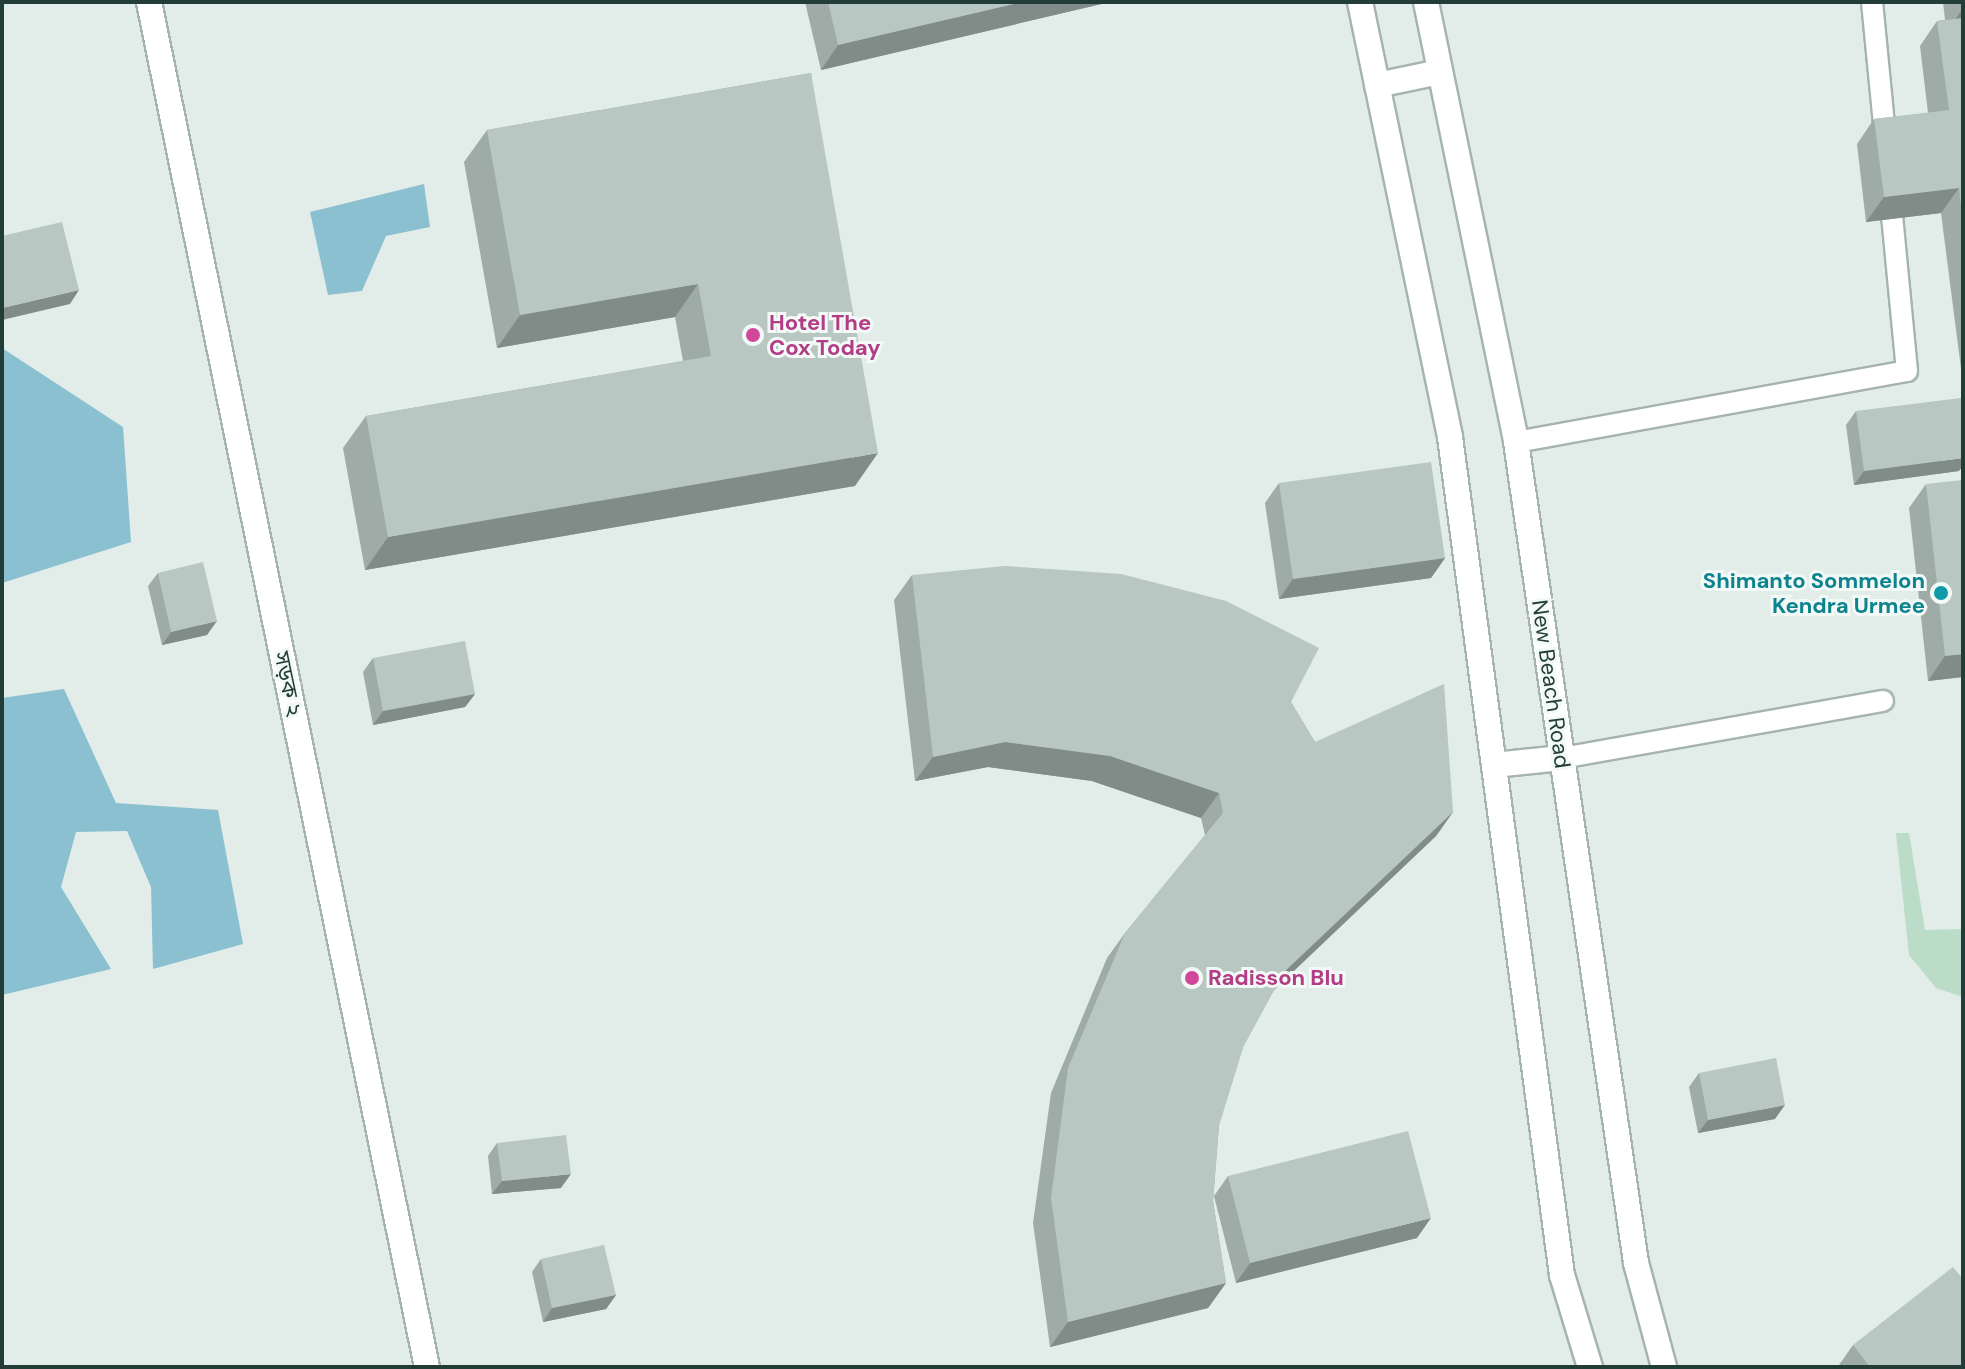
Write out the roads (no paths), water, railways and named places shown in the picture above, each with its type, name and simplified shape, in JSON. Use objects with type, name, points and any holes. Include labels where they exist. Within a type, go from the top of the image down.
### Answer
[{"type":"street","name":"সড়ক ২","points":[[149,2],[427,1367]]},
{"type":"street","points":[[1360,2],[1450,437],[1562,1275],[1590,1367]]},
{"type":"street","name":"New Beach Road","points":[[1427,2],[1516,442],[1636,1263],[1664,1367]]},
{"type":"street","points":[[1377,85],[1439,72]]},
{"type":"street","points":[[1494,765],[1562,758]]},
{"type":"lane","points":[[1516,442],[1907,371],[1872,2]]},
{"type":"lane","points":[[1562,758],[1883,701]]},
{"type":"water","points":[[424,184],[430,227],[386,236],[362,291],[328,295],[310,212]]},
{"type":"water","points":[[2,348],[123,427],[131,542],[2,583]]},
{"type":"water","points":[[64,689],[116,803],[218,810],[243,944],[153,969],[151,887],[127,831],[76,832],[61,887],[111,969],[2,995],[2,698]]},
{"type":"place","name":"Hotel The Cox Today","points":[[753,335]]},
{"type":"place","name":"Shimanto Sommelon Kendra Urmee","points":[[1941,593]]},
{"type":"place","name":"Radisson Blu","points":[[1192,978]]}]
